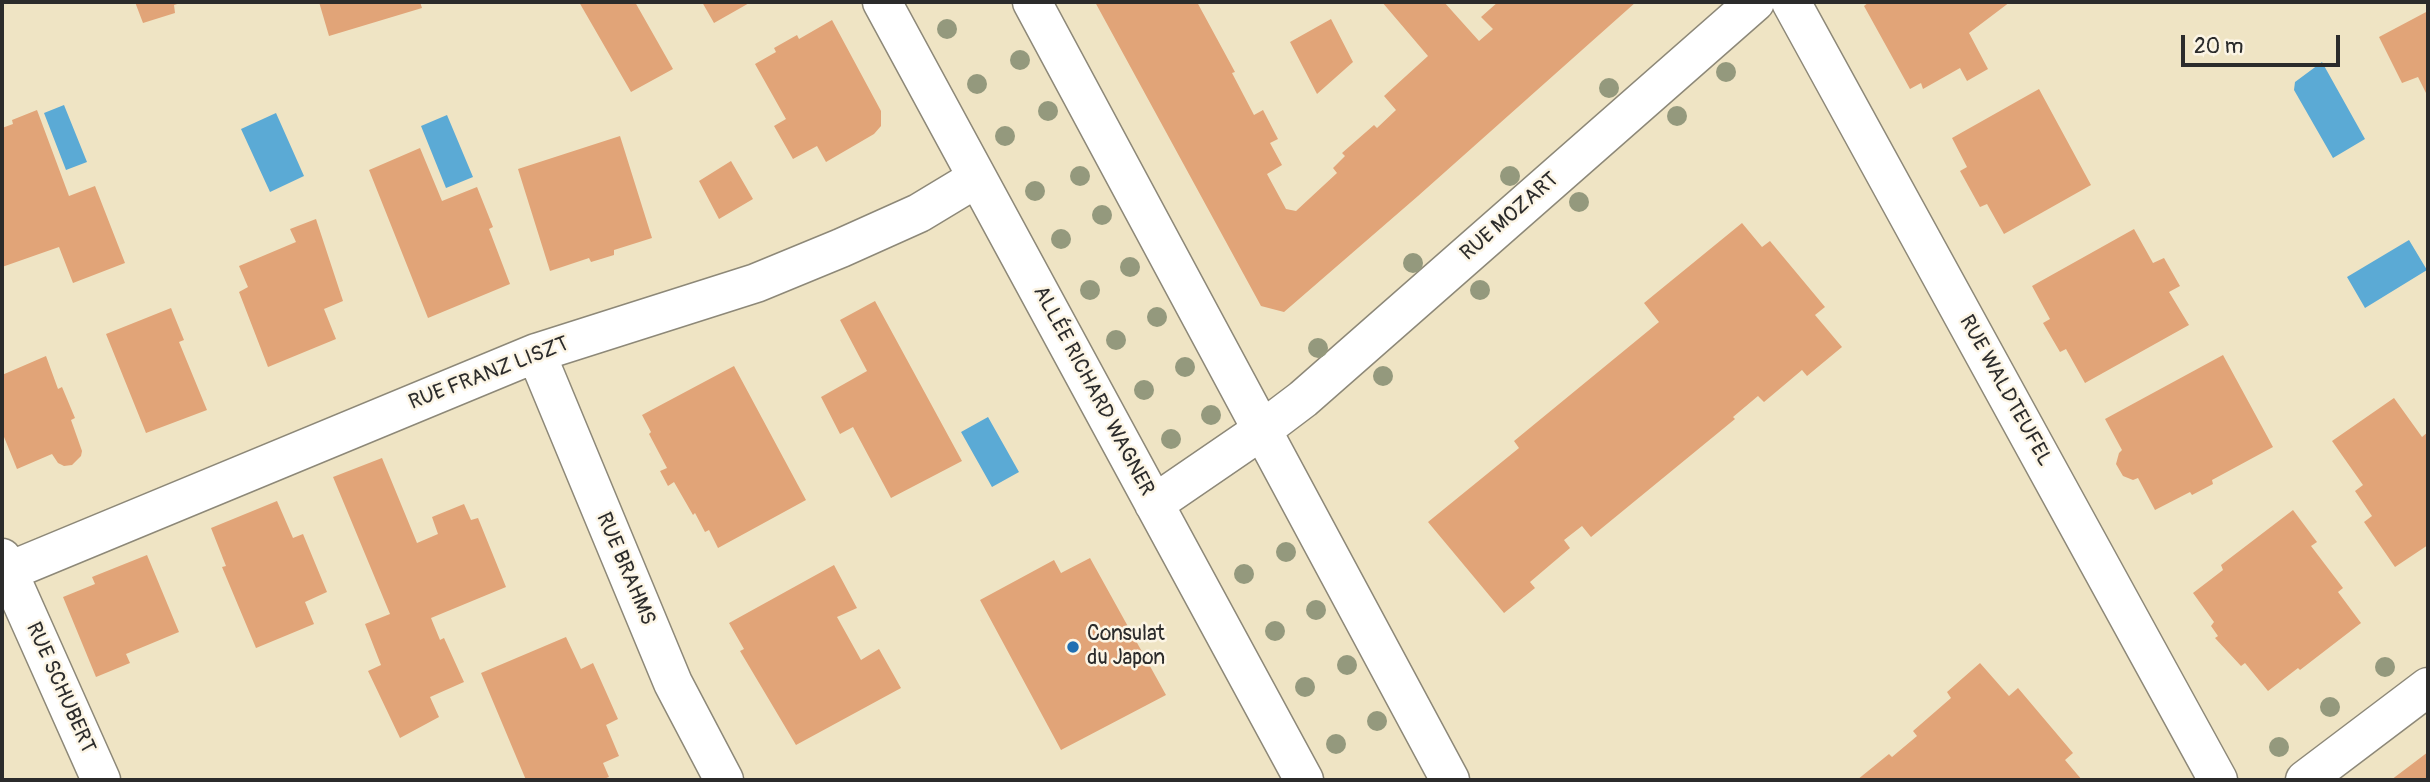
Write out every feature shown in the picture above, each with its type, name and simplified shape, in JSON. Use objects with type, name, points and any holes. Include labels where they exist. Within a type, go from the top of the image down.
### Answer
[{"type":"street","name":"ALLÉE RICHARD WAGNER","points":[[882,2],[1304,780]]},
{"type":"street","points":[[1032,2],[1450,780]]},
{"type":"street","name":"RUE MOZART","points":[[1154,504],[1262,430],[1313,390],[1755,2]]},
{"type":"street","name":"RUE WALDTEUFEL","points":[[1791,2],[2218,780]]},
{"type":"street","name":"RUE FRANZ LISZT","points":[[4,568],[536,353],[756,283],[919,212],[977,178]]},
{"type":"street","name":"RUE BRAHMS","points":[[536,353],[673,682],[700,739],[724,780]]},
{"type":"street","name":"RUE SCHUBERT","points":[[4,568],[101,780]]},
{"type":"street","points":[[2305,780],[2428,687]]},
{"type":"water","points":[[2322,62],[2365,139],[2333,158],[2294,90],[2295,82]]},
{"type":"water","points":[[64,105],[87,162],[66,170],[44,113]]},
{"type":"water","points":[[276,113],[304,176],[270,192],[241,129]]},
{"type":"water","points":[[447,115],[473,177],[446,188],[421,126]]},
{"type":"water","points":[[2409,240],[2427,270],[2365,308],[2347,277]]},
{"type":"water","points":[[988,417],[1019,472],[992,487],[961,432]]},
{"type":"building","points":[[135,2],[184,2],[174,5],[175,13],[143,23]]},
{"type":"building","points":[[319,2],[420,2],[422,8],[329,36]]},
{"type":"building","points":[[579,2],[635,2],[673,69],[631,92]]},
{"type":"building","points":[[702,2],[751,2],[714,23]]},
{"type":"building","points":[[1095,2],[1197,2],[1235,72],[1232,73],[1254,115],[1263,110],[1278,139],[1270,143],[1282,165],[1267,174],[1286,209],[1296,211],[1337,173],[1333,168],[1345,156],[1342,153],[1374,125],[1377,128],[1396,110],[1384,96],[1428,56],[1382,2],[1444,2],[1479,41],[1493,29],[1481,17],[1498,2],[1636,2],[1284,312],[1261,306]]},
{"type":"building","points":[[1869,2],[2010,2],[1969,33],[1988,69],[1967,81],[1960,68],[1923,89],[1921,83],[1910,89],[1864,6]]},
{"type":"building","points":[[2428,11],[2428,97],[2418,77],[2402,83],[2379,37]]},
{"type":"building","points":[[1331,19],[1353,62],[1317,94],[1290,42]]},
{"type":"building","points":[[832,20],[881,111],[881,126],[874,134],[826,162],[817,146],[793,159],[774,126],[786,119],[755,64],[776,52],[774,48],[797,35],[799,39]]},
{"type":"building","points":[[2039,89],[2091,185],[2004,234],[1987,204],[1980,207],[1960,171],[1967,167],[1952,138]]},
{"type":"building","points":[[37,110],[69,196],[95,186],[125,263],[73,283],[59,247],[2,267],[2,128],[13,124],[12,120]]},
{"type":"building","points":[[620,136],[652,238],[614,250],[614,255],[591,262],[589,258],[550,271],[518,169]]},
{"type":"building","points":[[420,148],[442,201],[477,187],[493,227],[489,229],[510,284],[428,318],[369,170]]},
{"type":"building","points":[[731,161],[753,199],[719,219],[699,181]]},
{"type":"building","points":[[316,219],[343,301],[324,309],[336,339],[268,367],[239,292],[248,287],[239,266],[296,242],[290,229]]},
{"type":"building","points":[[1742,223],[1762,247],[1770,241],[1825,307],[1815,315],[1842,347],[1807,376],[1802,370],[1764,402],[1758,396],[1733,417],[1735,419],[1591,537],[1582,526],[1564,540],[1570,548],[1530,582],[1535,588],[1504,613],[1428,522],[1519,448],[1514,441],[1659,322],[1644,303]]},
{"type":"building","points":[[2134,229],[2153,263],[2164,258],[2180,286],[2169,292],[2189,325],[2085,383],[2066,349],[2060,352],[2043,323],[2050,319],[2032,286]]},
{"type":"building","points":[[875,301],[962,461],[891,498],[853,427],[840,434],[821,397],[867,371],[840,320]]},
{"type":"building","points":[[171,308],[184,340],[179,342],[207,410],[146,433],[106,334]]},
{"type":"building","points":[[2223,355],[2273,447],[2212,480],[2213,484],[2192,495],[2190,492],[2155,510],[2138,478],[2133,480],[2123,476],[2116,464],[2122,450],[2105,419]]},
{"type":"building","points":[[46,356],[58,389],[62,387],[75,418],[71,420],[82,451],[81,456],[72,465],[64,466],[58,463],[52,454],[17,469],[2,432],[2,375]]},
{"type":"building","points":[[734,366],[806,500],[718,548],[709,530],[705,532],[695,513],[693,515],[674,482],[668,486],[660,471],[667,468],[642,415]]},
{"type":"building","points":[[2394,398],[2422,437],[2428,432],[2428,545],[2395,567],[2364,522],[2372,516],[2355,491],[2363,485],[2332,441]]},
{"type":"building","points":[[382,458],[417,543],[438,534],[432,517],[464,504],[471,520],[478,518],[506,587],[431,618],[440,640],[444,638],[464,682],[430,697],[439,717],[400,738],[368,671],[381,665],[365,624],[390,614],[333,477]]},
{"type":"building","points":[[277,501],[293,538],[303,534],[327,592],[305,602],[314,624],[256,648],[222,567],[226,566],[211,528]]},
{"type":"building","points":[[2293,510],[2317,542],[2311,546],[2343,588],[2338,592],[2361,623],[2268,691],[2245,663],[2241,666],[2215,638],[2218,636],[2211,626],[2214,622],[2193,593],[2223,570],[2221,565]]},
{"type":"building","points":[[147,555],[179,632],[126,654],[130,663],[96,677],[63,597],[95,584],[92,577]]},
{"type":"building","name":"Consulat du Japon","points":[[1090,558],[1166,695],[1061,750],[980,600],[1054,560],[1061,573]]},
{"type":"building","points":[[834,565],[857,608],[837,617],[861,660],[879,649],[901,688],[796,745],[740,651],[744,649],[729,623]]},
{"type":"building","points":[[566,637],[581,669],[593,663],[606,692],[618,719],[606,725],[619,756],[603,763],[609,777],[601,780],[526,780],[481,673]]},
{"type":"building","points":[[1980,663],[2009,696],[2018,688],[2073,753],[2065,760],[2082,780],[1857,780],[1889,754],[1892,757],[1917,736],[1913,731],[1951,698],[1947,692]]},
{"type":"building","points":[[2428,752],[2428,780],[2391,780]]},
{"type":"place","name":"Consulat du Japon","points":[[1073,647]]}]
